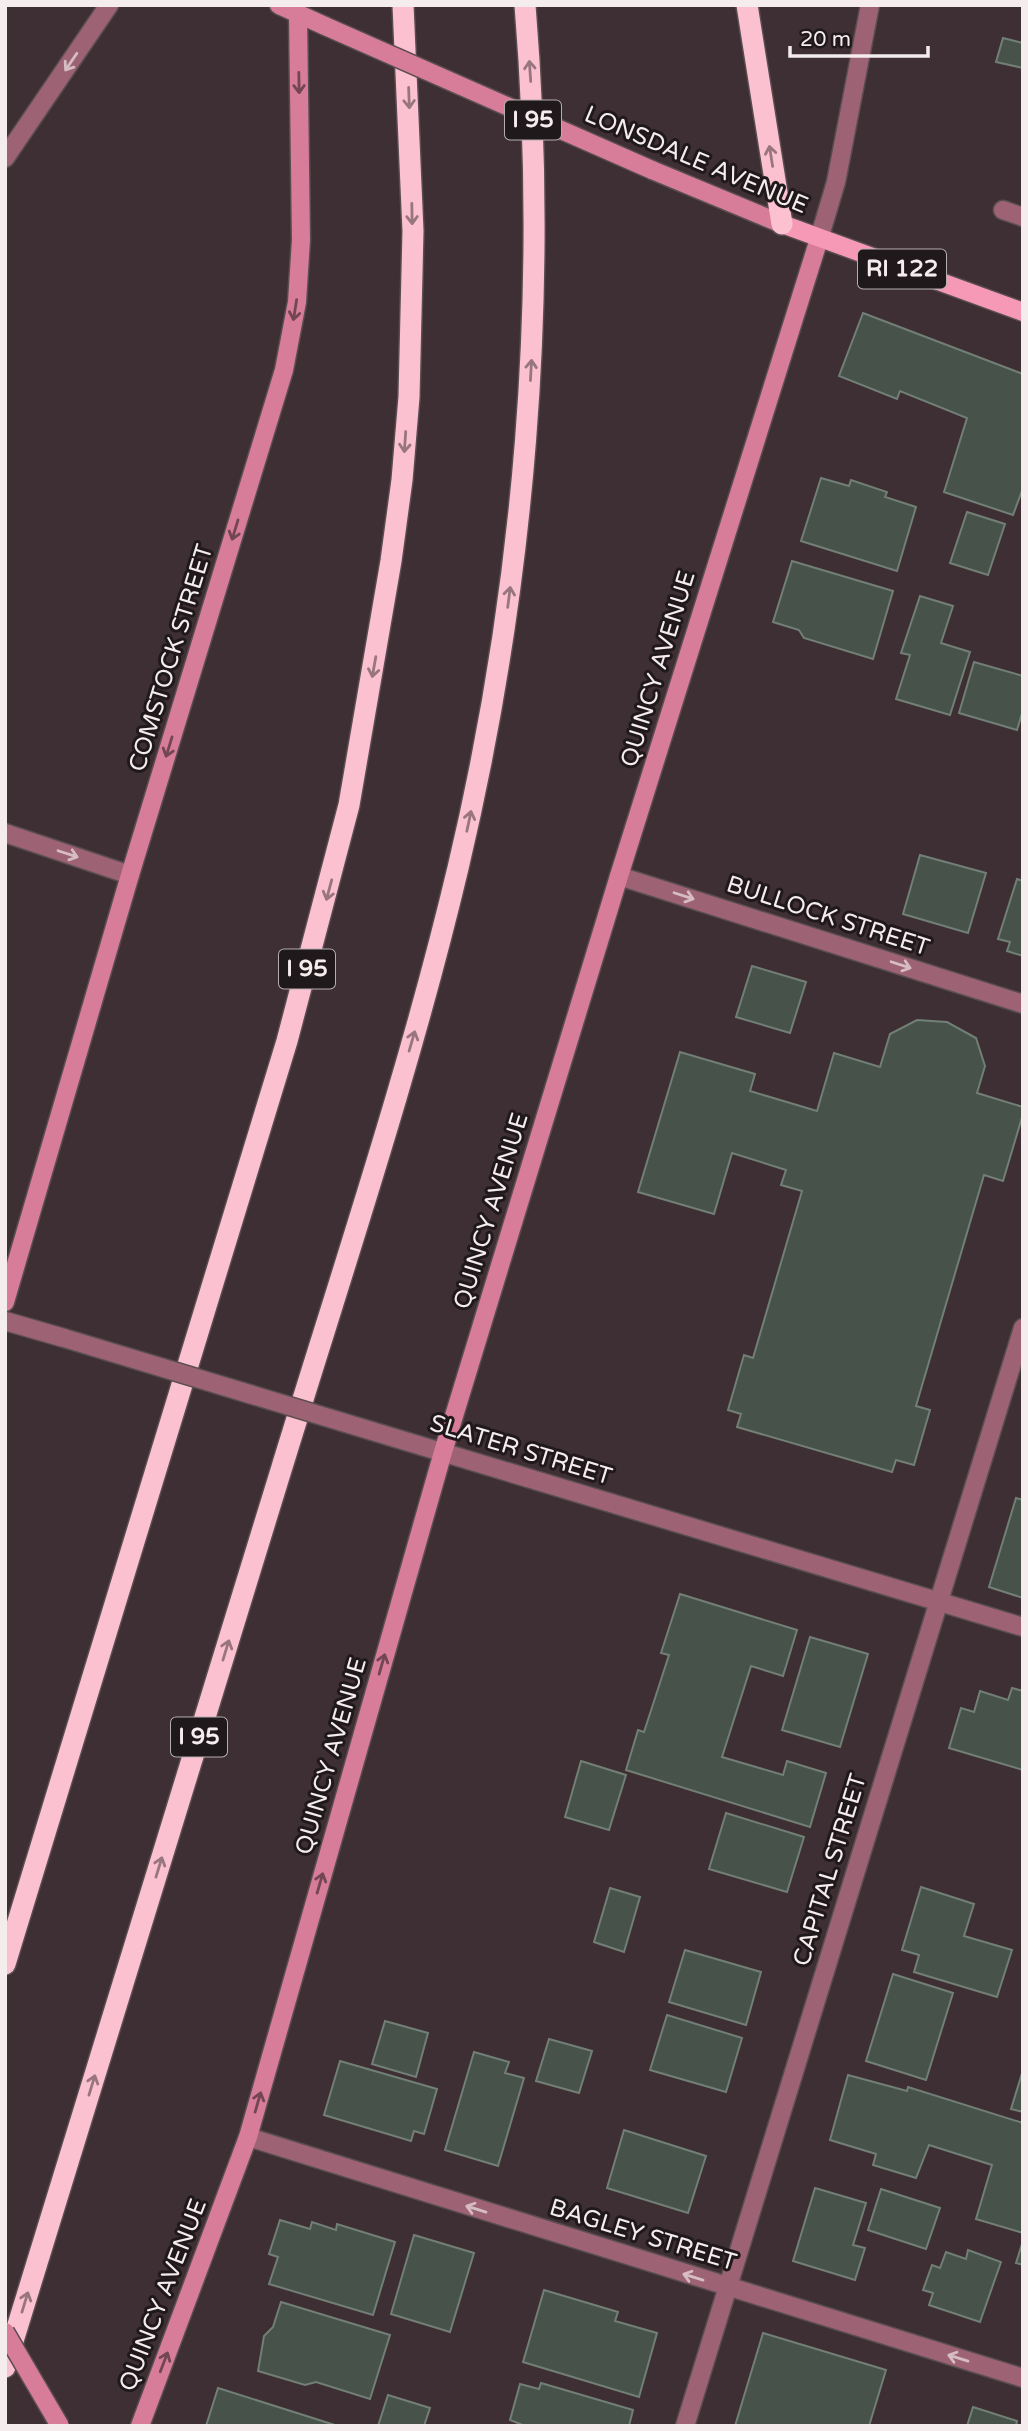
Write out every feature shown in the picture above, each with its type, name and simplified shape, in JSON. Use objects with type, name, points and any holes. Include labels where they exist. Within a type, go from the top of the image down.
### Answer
[{"type":"highway","name":"I 95","points":[[5,1965],[287,1041],[330,887],[352,792],[391,561],[408,410],[413,231],[403,5]]},
{"type":"highway","name":"I 95","points":[[5,2367],[393,1106],[460,863],[502,641],[526,446],[534,130],[525,5]]},
{"type":"highway","points":[[747,5],[782,223]]},
{"type":"highway","points":[[5,1919],[65,1767]]},
{"type":"main road","name":"LONSDALE AVENUE","points":[[782,223],[819,239],[1023,312]]},
{"type":"street","points":[[5,158],[109,5]]},
{"type":"street","name":"LONSDALE AVENUE","points":[[279,5],[652,170],[782,223]]},
{"type":"street","name":"QUINCY AVENUE","points":[[140,2426],[248,2137],[443,1452],[836,181],[870,5]]},
{"type":"street","name":"COMSTOCK STREET","points":[[5,1302],[130,874],[284,370],[297,302],[301,240],[298,15]]},
{"type":"street","points":[[1003,210],[1023,218]]},
{"type":"street","points":[[5,833],[130,874]]},
{"type":"street","name":"BULLOCK STREET","points":[[619,876],[1023,1004]]},
{"type":"street","name":"SLATER STREET","points":[[5,1321],[1023,1628]]},
{"type":"street","name":"CAPITAL STREET","points":[[685,2426],[1023,1328]]},
{"type":"street","name":"BAGLEY STREET","points":[[248,2137],[1023,2378]]},
{"type":"street","points":[[5,2332],[60,2426]]},
{"type":"building","points":[[1003,38],[1023,43],[1023,68],[996,62]]},
{"type":"building","points":[[863,313],[1023,374],[1023,488],[1013,515],[944,492],[967,418],[900,391],[897,399],[839,376]]},
{"type":"building","points":[[821,478],[849,486],[851,480],[887,492],[885,497],[916,507],[897,571],[801,541]]},
{"type":"building","points":[[967,512],[1005,524],[988,575],[950,563]]},
{"type":"building","points":[[792,561],[893,591],[873,659],[804,638],[799,630],[773,622]]},
{"type":"building","points":[[920,596],[953,606],[941,643],[970,652],[950,715],[896,699],[910,655],[901,653]]},
{"type":"building","points":[[974,662],[1023,676],[1023,710],[1017,730],[959,713]]},
{"type":"building","points":[[920,855],[986,873],[968,933],[903,914]]},
{"type":"building","points":[[1017,879],[1023,881],[1023,956],[1007,951],[1010,942],[998,939]]},
{"type":"building","points":[[752,966],[806,982],[790,1033],[736,1017]]},
{"type":"building","points":[[917,1020],[947,1022],[976,1038],[985,1066],[977,1093],[1023,1107],[1023,1114],[1003,1181],[984,1175],[916,1406],[930,1410],[914,1465],[896,1460],[892,1472],[737,1427],[741,1414],[728,1410],[744,1355],[753,1358],[802,1191],[781,1185],[786,1170],[732,1153],[714,1214],[638,1192],[680,1052],[755,1074],[750,1091],[817,1111],[834,1053],[880,1067],[890,1034]]},
{"type":"building","points":[[1016,1498],[1023,1500],[1023,1598],[989,1587]]},
{"type":"building","points":[[680,1594],[797,1630],[783,1676],[751,1666],[722,1757],[783,1775],[787,1761],[826,1773],[810,1827],[626,1770],[638,1730],[644,1732],[669,1655],[661,1653]]},
{"type":"building","points":[[810,1637],[868,1654],[840,1747],[782,1730]]},
{"type":"building","points":[[1012,1688],[1023,1691],[1023,1770],[949,1748],[961,1708],[974,1712],[980,1691],[1008,1700]]},
{"type":"building","points":[[581,1761],[626,1775],[609,1830],[565,1817]]},
{"type":"building","points":[[726,1813],[804,1837],[787,1892],[709,1869]]},
{"type":"building","points":[[921,1887],[974,1904],[964,1936],[1012,1950],[997,1997],[914,1972],[919,1955],[902,1950]]},
{"type":"building","points":[[610,1888],[640,1897],[624,1952],[594,1942]]},
{"type":"building","points":[[685,1950],[761,1972],[746,2025],[669,2002]]},
{"type":"building","points":[[893,1974],[953,1993],[926,2080],[866,2061]]},
{"type":"building","points":[[667,2015],[742,2038],[726,2092],[650,2070]]},
{"type":"building","points":[[385,2021],[428,2033],[416,2077],[372,2064]]},
{"type":"building","points":[[549,2039],[592,2051],[579,2093],[536,2081]]},
{"type":"building","points":[[474,2052],[509,2062],[505,2073],[524,2078],[498,2166],[445,2150]]},
{"type":"building","points":[[340,2061],[437,2089],[424,2134],[414,2131],[411,2141],[324,2115]]},
{"type":"building","points":[[1023,2070],[1023,2112],[1011,2109]]},
{"type":"building","points":[[848,2075],[907,2091],[908,2087],[1023,2123],[1023,2233],[976,2219],[992,2165],[929,2145],[916,2178],[873,2165],[876,2154],[830,2140]]},
{"type":"building","points":[[624,2130],[706,2156],[688,2213],[607,2188]]},
{"type":"building","points":[[815,2188],[866,2203],[853,2245],[865,2248],[855,2280],[793,2261]]},
{"type":"building","points":[[881,2189],[940,2208],[926,2249],[868,2230]]},
{"type":"building","points":[[280,2220],[310,2229],[312,2222],[336,2230],[337,2224],[395,2242],[373,2315],[269,2284],[278,2257],[269,2254]]},
{"type":"building","points":[[414,2235],[474,2253],[450,2332],[391,2314]]},
{"type":"building","points":[[1023,2245],[1023,2265],[1016,2263]]},
{"type":"building","points":[[968,2250],[1001,2262],[980,2322],[929,2305],[933,2293],[923,2290],[932,2265],[940,2268],[946,2252],[966,2259]]},
{"type":"building","points":[[544,2290],[618,2312],[615,2321],[657,2333],[639,2397],[523,2362]]},
{"type":"building","points":[[281,2302],[390,2335],[370,2399],[316,2382],[305,2385],[258,2371],[264,2336],[273,2327]]},
{"type":"building","points":[[763,2333],[886,2370],[869,2426],[735,2426]]},
{"type":"building","points":[[541,2383],[633,2410],[629,2426],[525,2426],[510,2420],[520,2384],[539,2389]]},
{"type":"building","points":[[218,2388],[338,2426],[206,2426]]},
{"type":"building","points":[[388,2395],[430,2408],[424,2426],[378,2426]]},
{"type":"building","points":[[973,2407],[1017,2421],[1016,2426],[967,2426]]}]
